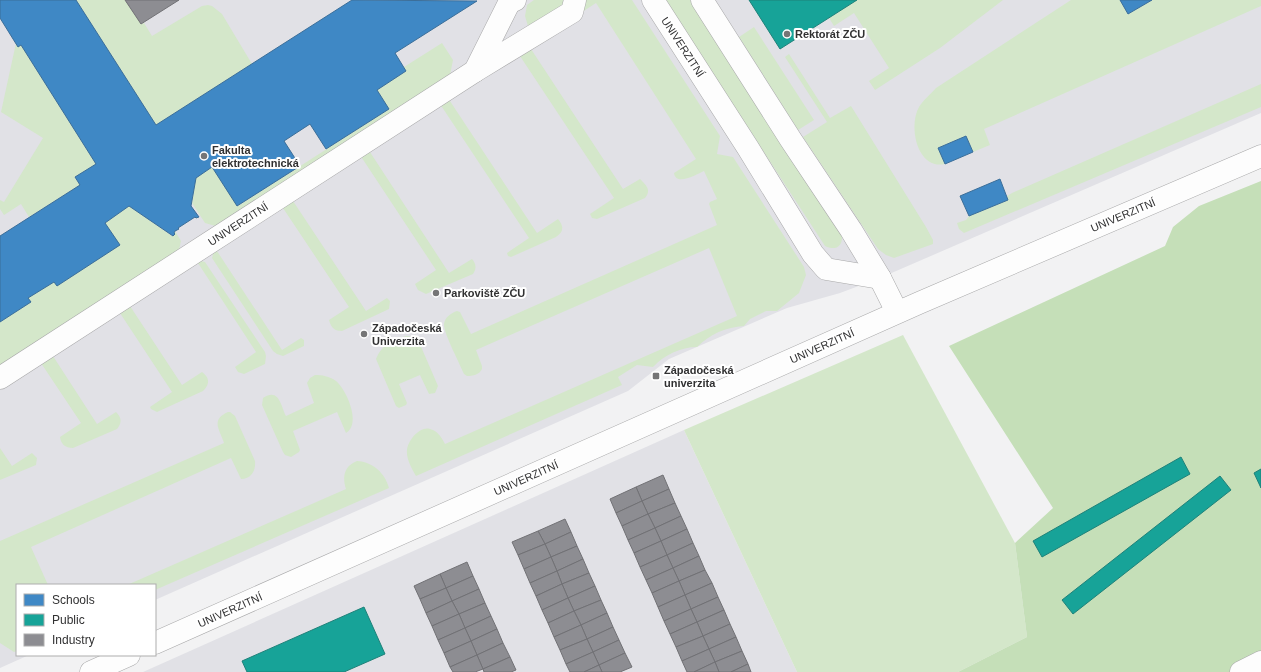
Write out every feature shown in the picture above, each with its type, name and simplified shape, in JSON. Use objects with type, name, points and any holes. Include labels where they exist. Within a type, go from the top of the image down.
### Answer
[{"type":"street","name":"UNIVERZITNÍ","points":[[475,71],[510,4],[514,0]]},
{"type":"street","name":"UNIVERZITNÍ","points":[[0,378],[475,71],[572,12],[575,0]]},
{"type":"street","name":"UNIVERZITNÍ","points":[[653,0],[748,148],[812,254],[826,269],[880,278]]},
{"type":"street","points":[[702,0],[791,140],[851,230],[880,278],[897,312]]},
{"type":"street","name":"UNIVERZITNÍ","points":[[156,643],[897,312],[1261,156]]},
{"type":"street","points":[[91,672],[127,656]]},
{"type":"street","points":[[1241,672],[1261,662]]},
{"type":"shaded area","name":"Západočeská Univerzita","points":[[0,0],[1261,0],[1261,113],[880,278],[840,293],[787,308],[669,359],[628,391],[156,600],[156,584],[16,584],[16,656],[27,656],[0,668]]},
{"type":"shaded area","points":[[684,430],[797,672],[143,672]]},
{"type":"green space","points":[[76,0],[125,0],[141,24],[144,23],[152,36],[202,6],[212,6],[222,14],[252,64],[156,125]]},
{"type":"green space","points":[[534,0],[570,0],[567,10],[528,26],[525,16],[527,5]]},
{"type":"green space","points":[[581,0],[632,0],[720,136],[717,154],[733,157],[804,267],[806,275],[799,293],[777,311],[766,311],[750,319],[744,326],[719,332],[707,338],[697,347],[685,348],[673,352],[653,367],[637,365],[618,377],[622,385],[416,476],[408,460],[407,450],[412,438],[422,430],[430,429],[435,431],[445,444],[737,316],[709,248],[476,350],[482,369],[478,374],[467,376],[464,374],[444,328],[446,319],[453,313],[457,311],[460,312],[471,334],[717,225],[709,204],[717,199],[704,171],[692,177],[683,179],[676,177],[674,173],[696,159],[596,3],[576,16]]},
{"type":"green space","points":[[665,0],[690,0],[842,235],[840,245],[838,247],[832,248],[825,246]]},
{"type":"green space","points":[[857,0],[1003,0],[940,48],[875,90],[869,81],[889,68],[854,13],[834,26],[829,18]]},
{"type":"green space","points":[[1071,0],[1120,0],[1128,14],[1152,0],[1261,0],[1261,6],[984,129],[990,145],[973,152],[966,136],[938,148],[945,164],[935,164],[928,160],[922,154],[917,145],[914,125],[919,107],[923,102],[936,88]]},
{"type":"green space","points":[[754,27],[814,120],[798,130],[739,37]]},
{"type":"green space","points":[[16,43],[18,47],[21,45],[96,164],[75,177],[80,185],[29,217],[21,204],[4,215],[0,209],[0,200],[4,202],[43,138],[1,112]]},
{"type":"green space","points":[[442,43],[453,60],[449,80],[219,227],[205,223],[192,203],[196,178],[212,167],[238,206],[389,109],[377,90],[406,71],[404,67]]},
{"type":"green space","points":[[529,46],[623,189],[640,179],[648,190],[645,198],[597,219],[592,218],[590,214],[614,198],[518,53]]},
{"type":"green space","points":[[789,54],[830,118],[851,106],[926,227],[933,240],[933,244],[894,258],[886,255],[878,249],[803,137],[827,122],[785,57]]},
{"type":"green space","points":[[1261,84],[1261,107],[964,233],[959,229],[957,223],[966,220],[969,216],[1008,200],[1007,196],[1012,193]]},
{"type":"green space","points":[[448,98],[537,233],[558,219],[562,226],[562,231],[559,235],[511,257],[508,256],[507,253],[529,238],[440,104]]},
{"type":"green space","points":[[368,149],[449,273],[472,259],[476,266],[473,274],[426,294],[418,290],[415,284],[436,270],[360,155]]},
{"type":"green space","points":[[1261,181],[1261,672],[958,672],[1027,637],[1015,543],[1053,508],[949,346],[1165,246],[1173,227],[1199,206]]},
{"type":"green space","points":[[291,198],[366,311],[387,298],[390,301],[389,309],[342,331],[335,330],[332,327],[329,320],[349,307],[281,205]]},
{"type":"green space","points":[[129,206],[172,236],[175,234],[175,231],[181,241],[178,254],[0,368],[0,322],[30,302],[28,298],[54,282],[57,285],[119,245],[105,223]]},
{"type":"green space","points":[[215,248],[282,350],[301,338],[304,340],[304,346],[283,356],[273,351],[212,258]]},
{"type":"green space","points":[[196,260],[205,262],[265,352],[265,364],[244,374],[238,372],[235,367],[256,352]]},
{"type":"green space","points":[[128,303],[182,385],[202,372],[205,374],[208,379],[208,383],[203,391],[157,412],[151,409],[150,407],[172,392],[118,310]]},
{"type":"green space","points":[[903,335],[1015,543],[1027,637],[958,672],[797,672],[684,430]]},
{"type":"green space","points":[[407,336],[412,337],[419,342],[438,386],[435,393],[429,394],[420,375],[399,384],[407,403],[399,408],[396,406],[376,359],[381,350],[388,343]]},
{"type":"green space","points":[[51,353],[97,424],[116,412],[121,420],[117,429],[73,448],[62,444],[60,437],[81,423],[39,360]]},
{"type":"green space","points":[[315,375],[326,376],[333,379],[344,391],[353,415],[351,429],[346,433],[337,412],[293,431],[300,450],[291,457],[285,455],[262,405],[263,398],[268,395],[276,396],[281,403],[286,416],[314,403],[307,383],[310,378]]},
{"type":"green space","points":[[230,412],[235,416],[255,461],[254,471],[252,474],[248,478],[241,479],[231,458],[31,547],[48,584],[16,584],[16,651],[14,652],[0,643],[0,541],[224,443],[218,426],[219,418]]},
{"type":"green space","points":[[0,448],[12,466],[32,453],[37,458],[36,465],[0,480]]},
{"type":"green space","points":[[357,461],[363,462],[378,469],[385,478],[389,488],[156,590],[156,584],[129,584],[346,489],[344,480],[345,472],[353,463]]},
{"type":"building: Schools","name":"Fakulta elektrotechnická","points":[[0,0],[76,0],[156,125],[352,0],[477,1],[395,53],[406,71],[377,90],[389,109],[326,149],[310,124],[284,141],[300,166],[237,206],[212,167],[196,178],[191,206],[199,217],[195,217],[178,228],[179,229],[175,231],[173,236],[129,206],[105,223],[120,245],[57,286],[54,282],[28,298],[31,302],[0,322],[0,236],[80,185],[75,177],[96,164],[21,45],[18,47],[0,18]]},
{"type":"building: Schools","points":[[1120,0],[1152,0],[1128,14]]},
{"type":"building: Schools","points":[[966,136],[973,152],[945,164],[938,148]]},
{"type":"building: Schools","points":[[1000,179],[1008,200],[969,216],[960,196]]},
{"type":"building: Public","name":"Rektorát ZČU","points":[[749,0],[857,0],[780,49]]},
{"type":"building: Public","points":[[1181,457],[1190,474],[1042,557],[1033,541]]},
{"type":"building: Public","points":[[1261,469],[1261,488],[1254,473]]},
{"type":"building: Public","points":[[1220,476],[1231,490],[1073,614],[1062,600]]},
{"type":"building: Public","points":[[364,607],[385,654],[344,672],[247,672],[242,661]]},
{"type":"building: Industry","points":[[125,0],[179,0],[141,24]]},
{"type":"building: Industry","points":[[663,475],[669,489],[642,501],[636,487]]},
{"type":"building: Industry","points":[[636,487],[642,501],[616,513],[610,499]]},
{"type":"building: Industry","points":[[669,489],[675,503],[648,514],[642,501]]},
{"type":"building: Industry","points":[[642,501],[648,514],[622,526],[616,513]]},
{"type":"building: Industry","points":[[675,503],[681,516],[655,528],[648,514]]},
{"type":"building: Industry","points":[[648,514],[655,528],[628,540],[622,526]]},
{"type":"building: Industry","points":[[681,516],[687,529],[661,541],[655,528]]},
{"type":"building: Industry","points":[[565,519],[571,532],[545,544],[538,531]]},
{"type":"building: Industry","points":[[655,528],[661,541],[634,553],[628,540]]},
{"type":"building: Industry","points":[[687,529],[693,543],[667,555],[661,541]]},
{"type":"building: Industry","points":[[538,531],[545,544],[518,555],[512,542]]},
{"type":"building: Industry","points":[[571,532],[577,546],[551,557],[545,544]]},
{"type":"building: Industry","points":[[661,541],[667,555],[640,567],[634,553]]},
{"type":"building: Industry","points":[[693,543],[699,556],[673,568],[667,555]]},
{"type":"building: Industry","points":[[545,544],[551,557],[524,569],[518,555]]},
{"type":"building: Industry","points":[[577,546],[583,559],[557,571],[551,557]]},
{"type":"building: Industry","points":[[667,555],[673,568],[646,580],[640,567]]},
{"type":"building: Industry","points":[[699,556],[705,570],[679,581],[673,568]]},
{"type":"building: Industry","points":[[551,557],[557,571],[530,583],[524,569]]},
{"type":"building: Industry","points":[[583,559],[589,573],[562,584],[557,571]]},
{"type":"building: Industry","points":[[467,562],[473,576],[446,588],[440,574]]},
{"type":"building: Industry","points":[[673,568],[679,581],[652,593],[646,580]]},
{"type":"building: Industry","points":[[705,570],[712,583],[685,595],[679,581]]},
{"type":"building: Industry","points":[[557,571],[562,584],[536,596],[530,583]]},
{"type":"building: Industry","points":[[589,573],[595,586],[568,598],[562,584]]},
{"type":"building: Industry","points":[[440,574],[446,588],[420,599],[414,586]]},
{"type":"building: Industry","points":[[473,576],[479,589],[452,601],[446,588]]},
{"type":"building: Industry","points":[[679,581],[685,595],[658,607],[652,593]]},
{"type":"building: Industry","points":[[712,583],[718,597],[691,609],[685,595]]},
{"type":"building: Industry","points":[[562,584],[568,598],[542,610],[536,596]]},
{"type":"building: Industry","points":[[595,586],[601,600],[574,611],[568,598]]},
{"type":"building: Industry","points":[[446,588],[452,601],[426,613],[420,599]]},
{"type":"building: Industry","points":[[479,589],[485,603],[459,614],[452,601]]},
{"type":"building: Industry","points":[[685,595],[691,609],[664,621],[658,607]]},
{"type":"building: Industry","points":[[718,597],[724,610],[697,622],[691,609]]},
{"type":"building: Industry","points":[[568,598],[574,611],[548,623],[542,610]]},
{"type":"building: Industry","points":[[601,600],[607,613],[581,625],[574,611]]},
{"type":"building: Industry","points":[[452,601],[459,614],[432,626],[426,613]]},
{"type":"building: Industry","points":[[485,603],[491,616],[465,628],[459,614]]},
{"type":"building: Industry","points":[[691,609],[697,622],[670,634],[664,621]]},
{"type":"building: Industry","points":[[724,610],[730,624],[703,636],[697,622]]},
{"type":"building: Industry","points":[[574,611],[581,625],[554,637],[548,623]]},
{"type":"building: Industry","points":[[607,613],[613,627],[587,639],[581,625]]},
{"type":"building: Industry","points":[[459,614],[465,628],[438,640],[432,626]]},
{"type":"building: Industry","points":[[491,616],[497,629],[471,641],[465,628]]},
{"type":"building: Industry","points":[[697,622],[703,636],[676,647],[670,634]]},
{"type":"building: Industry","points":[[730,624],[736,637],[709,649],[703,636]]},
{"type":"building: Industry","points":[[581,625],[587,639],[560,650],[554,637]]},
{"type":"building: Industry","points":[[613,627],[619,640],[593,652],[587,639]]},
{"type":"building: Industry","points":[[465,628],[471,641],[444,653],[438,640]]},
{"type":"building: Industry","points":[[497,629],[503,643],[477,655],[471,641]]},
{"type":"building: Industry","points":[[703,636],[709,649],[682,661],[676,647]]},
{"type":"building: Industry","points":[[736,637],[742,651],[715,662],[709,649]]},
{"type":"building: Industry","points":[[587,639],[593,652],[566,664],[560,650]]},
{"type":"building: Industry","points":[[619,640],[625,653],[599,665],[593,652]]},
{"type":"building: Industry","points":[[471,641],[477,655],[450,667],[444,653]]},
{"type":"building: Industry","points":[[503,643],[510,657],[483,669],[477,655]]},
{"type":"building: Industry","points":[[709,649],[715,662],[694,672],[687,672],[682,661]]},
{"type":"building: Industry","points":[[742,651],[748,664],[731,672],[719,672],[715,662]]},
{"type":"building: Industry","points":[[593,652],[599,665],[584,672],[570,672],[566,664]]},
{"type":"building: Industry","points":[[625,653],[632,667],[620,672],[602,672],[599,665]]},
{"type":"building: Industry","points":[[477,655],[483,669],[475,672],[453,672],[450,667]]},
{"type":"building: Industry","points":[[510,657],[516,670],[511,672],[484,672],[483,669]]},
{"type":"building: Industry","points":[[715,662],[719,672],[694,672]]},
{"type":"building: Industry","points":[[748,664],[751,672],[731,672]]},
{"type":"building: Industry","points":[[599,665],[602,672],[584,672]]},
{"type":"place","name":"Rektorát ZČU","points":[[787,34]]},
{"type":"place","name":"Fakulta elektrotechnická","points":[[204,156]]},
{"type":"place","name":"Parkoviště ZČU","points":[[436,293]]},
{"type":"place","name":"Západočeská Univerzita","points":[[364,334]]},
{"type":"place","name":"Západočeská univerzita","points":[[656,376]]}]
